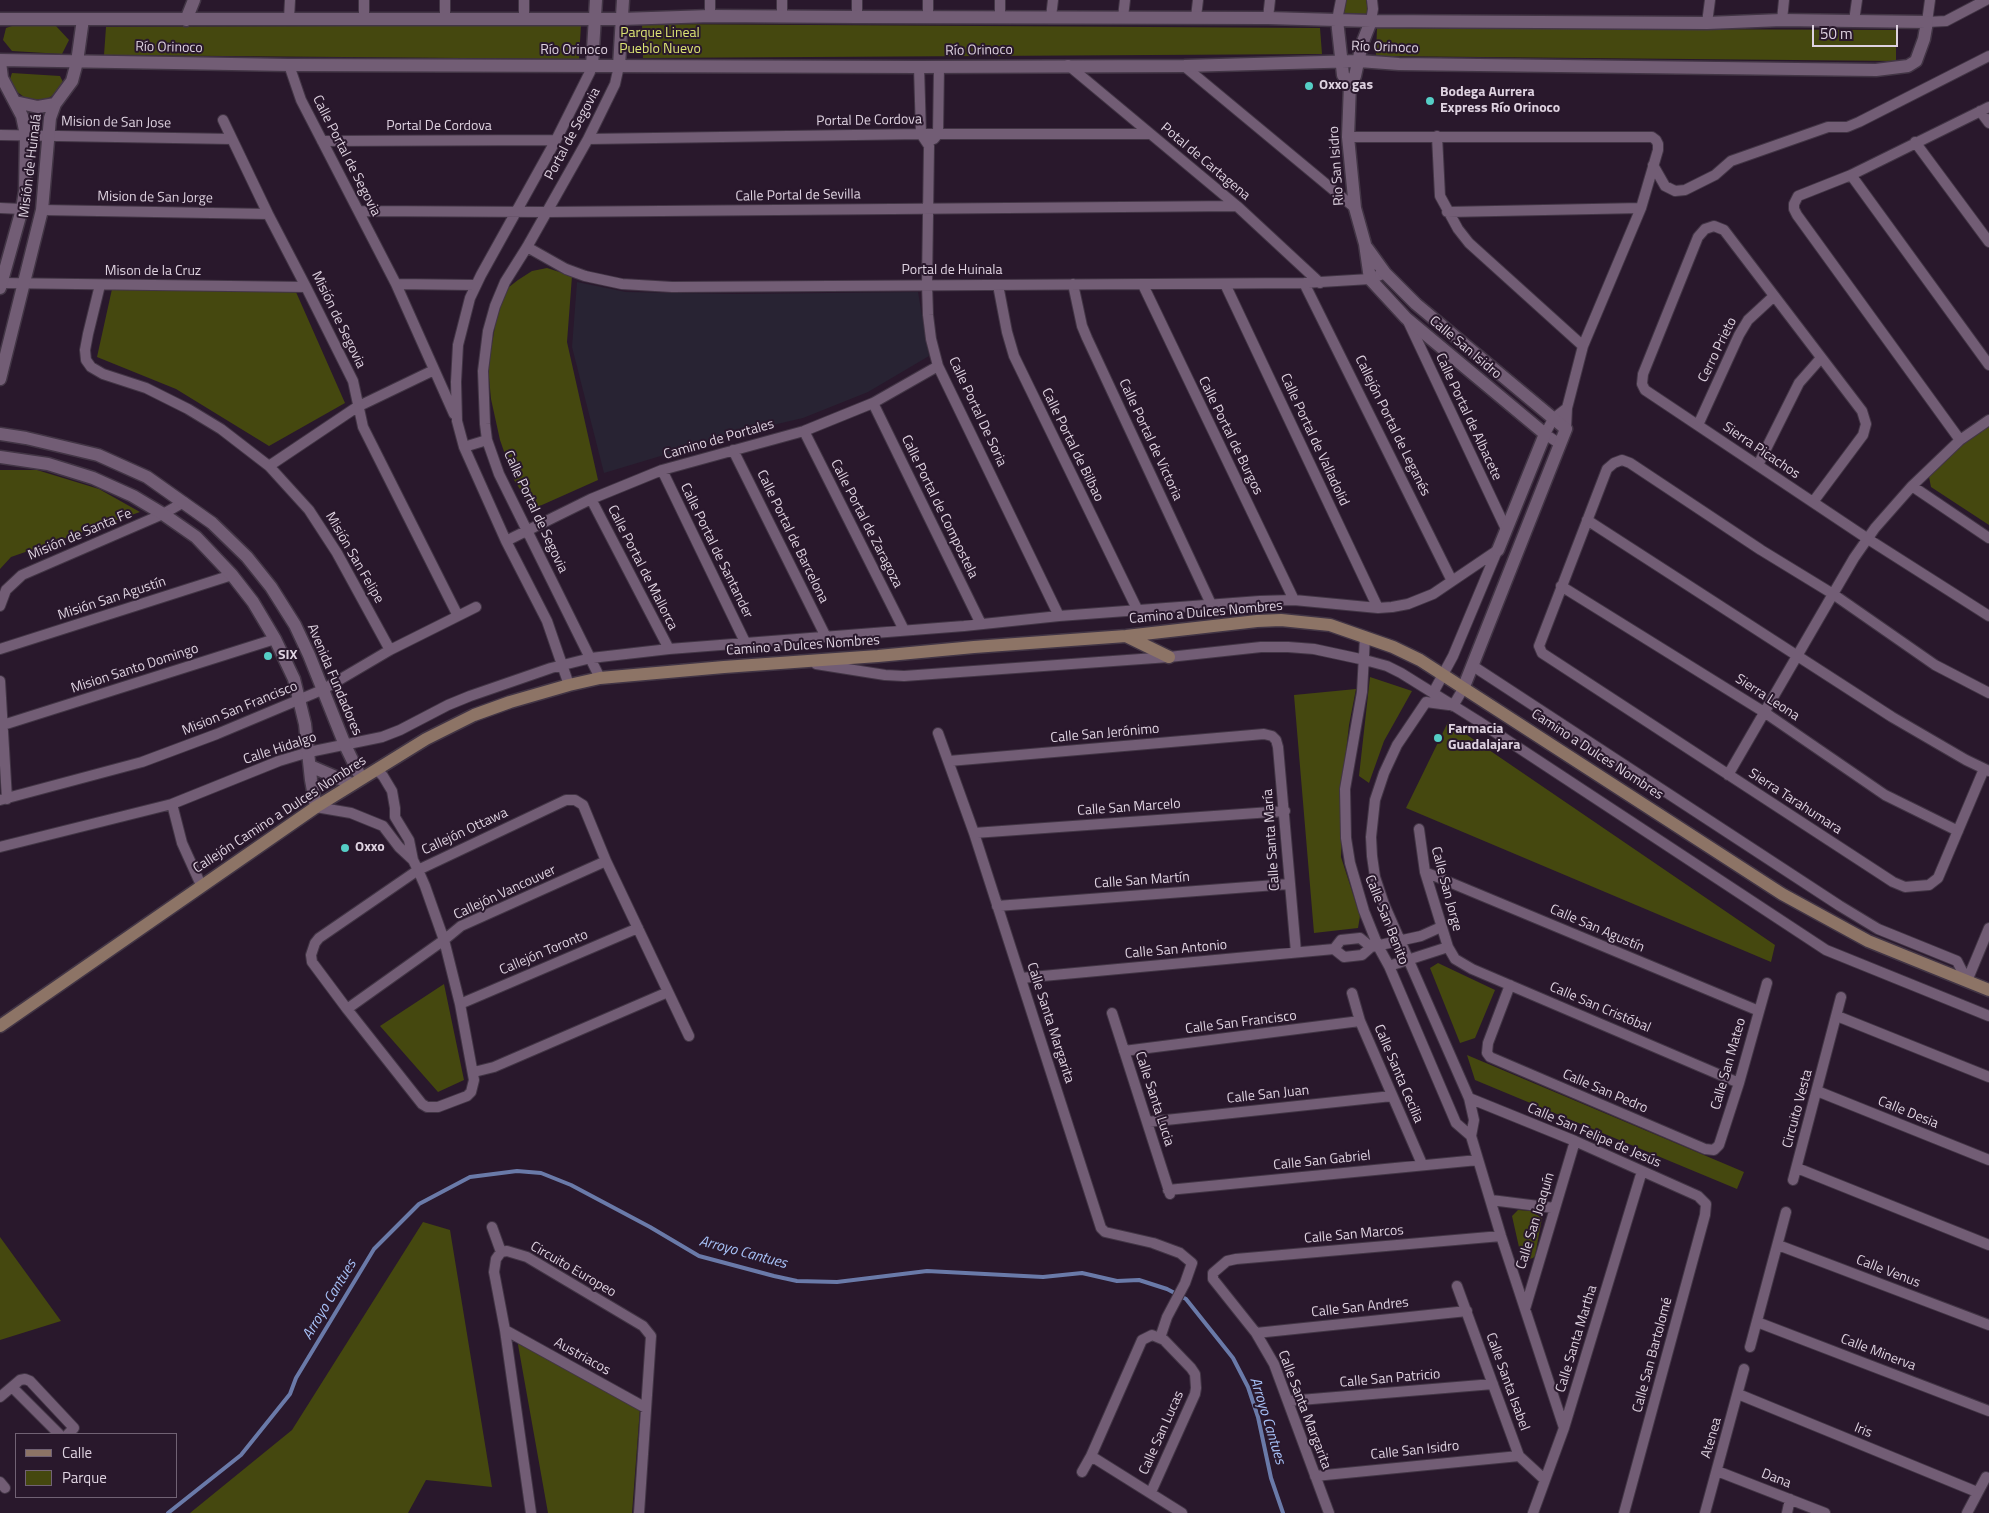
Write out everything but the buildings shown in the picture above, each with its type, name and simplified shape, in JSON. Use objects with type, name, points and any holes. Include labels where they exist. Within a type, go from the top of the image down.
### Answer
[{"type":"main road","name":"Camino a Dulces Nombres","points":[[600,678],[1126,636],[1257,621],[1281,620],[1330,625],[1365,636],[1420,660],[1782,894],[1868,941],[1989,990]]},
{"type":"main road","points":[[1126,636],[1169,657]]},
{"type":"main road","name":"Callejón Camino a Dulces Nombres","points":[[0,1026],[316,807],[426,740],[474,715],[510,702],[600,678]]},
{"type":"street","points":[[186,20],[194,0]]},
{"type":"street","points":[[289,19],[290,0]]},
{"type":"street","points":[[364,0],[364,19]]},
{"type":"street","points":[[445,0],[445,19]]},
{"type":"street","points":[[524,0],[524,19]]},
{"type":"street","points":[[592,66],[596,0]]},
{"type":"street","points":[[620,66],[623,0]]},
{"type":"street","points":[[710,0],[710,16]]},
{"type":"street","points":[[782,0],[782,16]]},
{"type":"street","points":[[856,0],[857,17]]},
{"type":"street","points":[[928,0],[928,17]]},
{"type":"street","points":[[1000,0],[1000,17]]},
{"type":"street","points":[[1051,17],[1053,0]]},
{"type":"street","points":[[1123,17],[1125,0]]},
{"type":"street","points":[[1196,17],[1198,0]]},
{"type":"street","points":[[1268,18],[1270,0]]},
{"type":"street","points":[[1337,20],[1341,0]]},
{"type":"street","points":[[1371,22],[1372,0]]},
{"type":"street","points":[[1707,23],[1710,0]]},
{"type":"street","points":[[1782,20],[1784,0]]},
{"type":"street","points":[[1854,21],[1857,0]]},
{"type":"street","points":[[1927,22],[1930,0]]},
{"type":"street","name":"Río Orinoco","points":[[0,19],[622,19],[782,16],[1196,17],[1371,22],[1707,23],[1782,20],[1927,22],[1946,21],[1986,0]]},
{"type":"street","name":"Misión de Huinalá","points":[[0,379],[42,210],[50,118],[56,104],[72,81],[77,62],[83,19]]},
{"type":"street","name":"Rio San Isidro","points":[[1337,20],[1343,76],[1350,85]]},
{"type":"street","name":"Rio San Isidro","points":[[1370,279],[1364,244],[1354,208],[1348,137],[1350,85],[1356,76],[1371,22]]},
{"type":"street","name":"Río Orinoco","points":[[0,61],[289,65],[940,67],[1184,66],[1341,61],[1415,64],[1885,70],[1908,66],[1916,61],[1924,39],[1927,22]]},
{"type":"street","points":[[1653,166],[1665,186],[1676,191],[1685,190],[1715,175],[1731,161],[1828,126],[1847,127],[1989,56]]},
{"type":"street","name":"Misión de Huinalá","points":[[0,61],[2,78],[22,116],[26,136],[25,191],[22,209],[0,285]]},
{"type":"street","name":"Calle Portal de Segovia","points":[[289,65],[301,100],[396,284],[458,421]]},
{"type":"street","name":"Potal de Cartagena","points":[[1068,65],[1237,206],[1320,283]]},
{"type":"street","name":"Portal de Segovia","points":[[518,212],[592,66]]},
{"type":"street","name":"Portal de Segovia","points":[[546,212],[588,139],[615,84],[620,66]]},
{"type":"street","points":[[1184,66],[1354,208]]},
{"type":"street","points":[[919,67],[921,134],[928,146],[938,134],[940,67]]},
{"type":"street","points":[[15,102],[38,107],[56,104]]},
{"type":"street","points":[[1960,440],[1794,209],[1798,196],[1852,175],[1915,142],[1985,109],[1989,123]]},
{"type":"street","name":"Misión de Segovia","points":[[223,120],[353,382],[357,407],[363,427],[458,616]]},
{"type":"street","name":"Portal De Cordova","points":[[588,139],[921,134],[1150,134]]},
{"type":"street","name":"Mision de San Jose","points":[[0,135],[232,140]]},
{"type":"street","points":[[1437,136],[1440,196],[1447,212],[1458,229],[1470,243],[1583,346]]},
{"type":"street","points":[[1348,137],[1652,137],[1658,144],[1641,208],[1583,346],[1567,408],[1566,429],[1473,666],[1453,706]]},
{"type":"street","name":"Portal De Cordova","points":[[322,141],[556,140]]},
{"type":"street","points":[[1915,142],[1989,242]]},
{"type":"street","name":"Calle Portal De Soria","points":[[928,146],[927,284],[929,323],[938,366],[1058,616]]},
{"type":"street","points":[[1852,175],[1989,365]]},
{"type":"street","name":"Calle Portal de Sevilla","points":[[359,212],[1237,206]]},
{"type":"street","points":[[0,208],[22,209]]},
{"type":"street","points":[[1447,212],[1641,208]]},
{"type":"street","name":"Mision de San Jorge","points":[[42,210],[268,214]]},
{"type":"street","name":"Calle Portal de Segovia","points":[[518,212],[475,285],[470,298],[458,345],[456,382],[458,421],[464,448],[506,541],[547,621],[569,685]]},
{"type":"street","name":"Calle Portal de Segovia","points":[[546,212],[505,282],[495,306],[488,331],[483,371],[483,412],[487,440],[499,474],[600,678]]},
{"type":"street","name":"Sierra Picachos","points":[[1774,296],[1724,230],[1714,226],[1705,229],[1698,237],[1642,374],[1642,384],[1646,390],[1868,539],[1989,616]]},
{"type":"street","name":"Rio San Isidro","points":[[1364,244],[1385,273]]},
{"type":"street","name":"Portal de Huinala","points":[[527,247],[566,269],[584,276],[622,284],[672,287],[1320,283],[1370,279],[1385,273]]},
{"type":"street","name":"Calle San Isidro","points":[[1385,273],[1416,304],[1566,429]]},
{"type":"street","name":"Calle San Isidro","points":[[1370,279],[1406,318],[1545,434]]},
{"type":"street","name":"Callejón Portal de Leganés","points":[[1304,283],[1452,581]]},
{"type":"street","points":[[396,284],[475,285]]},
{"type":"street","name":"Calle Portal de Victoria","points":[[1073,284],[1082,326],[1087,338],[1211,604]]},
{"type":"street","name":"Calle Portal de Valladolid","points":[[1225,284],[1378,608]]},
{"type":"street","name":"Mison de la Cruz","points":[[0,285],[306,286]]},
{"type":"street","name":"Misión San Felipe","points":[[100,285],[85,350],[86,360],[91,367],[103,374],[146,388],[188,409],[221,429],[269,466],[314,517],[338,553],[390,650]]},
{"type":"street","name":"Calle Portal de Bilbao","points":[[998,285],[1007,332],[1018,364],[1138,611]]},
{"type":"street","name":"Calle Portal de Burgos","points":[[1143,285],[1294,600]]},
{"type":"street","points":[[1774,296],[1862,411],[1866,424],[1863,435],[1813,502]]},
{"type":"street","name":"Cerro Prieto","points":[[1698,425],[1739,335],[1748,320],[1774,296]]},
{"type":"street","name":"Calle Portal de Albacete","points":[[1406,318],[1506,529]]},
{"type":"street","points":[[1758,465],[1800,383],[1821,358]]},
{"type":"street","name":"Camino de Portales","points":[[506,541],[591,499],[662,470],[804,431],[873,403],[938,366]]},
{"type":"street","points":[[269,466],[357,407],[434,370]]},
{"type":"street","name":"Calle Portal de Compostela","points":[[873,403],[981,624]]},
{"type":"street","points":[[1433,693],[1443,676],[1473,611],[1545,434],[1553,419],[1567,408]]},
{"type":"street","points":[[1728,775],[1833,594],[1868,539],[1912,486],[1960,440],[1989,420]]},
{"type":"street","name":"Calle Portal de Zaragoza","points":[[804,431],[904,630]]},
{"type":"street","name":"Avenida Fundadores","points":[[0,434],[26,438],[98,455],[147,477],[212,523],[247,558],[271,586],[295,625],[345,745],[357,781]]},
{"type":"street","points":[[1545,434],[1560,444]]},
{"type":"street","points":[[464,448],[487,440]]},
{"type":"street","name":"Calle Portal de Barcelona","points":[[733,450],[826,637]]},
{"type":"street","points":[[0,457],[48,464],[93,478],[133,496],[163,514],[196,538],[232,575],[253,602],[286,660],[300,700],[316,807],[350,813],[383,826],[399,847],[413,860]]},
{"type":"street","points":[[1561,586],[1607,469],[1614,463],[1622,460],[1833,594],[1935,665],[1989,694]]},
{"type":"street","name":"Calle Portal de Santander","points":[[662,470],[746,644]]},
{"type":"street","points":[[1912,486],[1989,538]]},
{"type":"street","name":"Calle Portal de Mallorca","points":[[591,499],[669,649]]},
{"type":"street","name":"Misión de Santa Fe","points":[[0,606],[6,590],[22,574],[163,514],[184,502]]},
{"type":"street","points":[[1587,520],[1892,717],[1987,770]]},
{"type":"street","name":"Camino a Dulces Nombres","points":[[563,665],[591,658],[669,649],[1211,604],[1294,600],[1378,608],[1408,604],[1433,594],[1498,550]]},
{"type":"street","name":"Misión San Agustín","points":[[0,649],[232,575]]},
{"type":"street","name":"Sierra Tarahumara","points":[[1561,586],[1541,638],[1539,646],[1542,654],[1893,882],[1905,887],[1929,885],[1938,878],[1987,770]]},
{"type":"street","name":"Sierra Leona","points":[[1561,586],[1764,712],[1886,794],[1958,831]]},
{"type":"street","name":"Mision San Francisco","points":[[4,800],[142,762],[217,734],[322,690],[390,650],[476,607]]},
{"type":"street","name":"Calle San Benito","points":[[1365,636],[1362,692],[1345,789],[1346,838],[1352,870],[1374,946],[1389,966],[1456,1124],[1471,1136]]},
{"type":"street","name":"Mision Santo Domingo","points":[[2,725],[275,639]]},
{"type":"street","points":[[802,661],[885,675],[904,676],[1169,657],[1261,647],[1288,647],[1314,649],[1387,666],[1433,693],[1826,950],[1989,1016]]},
{"type":"street","name":"Calle Hidalgo","points":[[0,848],[172,804],[279,761],[309,752],[390,734],[470,696],[563,665]]},
{"type":"street","points":[[1473,666],[1840,906],[1878,929],[1958,961],[1967,981]]},
{"type":"street","points":[[0,681],[4,800]]},
{"type":"street","name":"Calle San Benito","points":[[1453,706],[1426,702],[1397,745],[1384,773],[1376,800],[1371,837],[1375,877],[1400,942],[1469,1098],[1474,1120],[1471,1136],[1524,1309],[1564,1428]]},
{"type":"street","name":"Calle Santa Margarita","points":[[938,733],[974,833],[1101,1228],[1105,1232],[1153,1243],[1180,1253],[1192,1263],[1185,1283],[1167,1317],[1160,1338]]},
{"type":"street","name":"Calle San Jerónimo","points":[[949,761],[1264,734]]},
{"type":"street","name":"Calle Santa María","points":[[1264,734],[1276,740],[1278,747],[1296,952]]},
{"type":"street","points":[[310,766],[357,781]]},
{"type":"street","points":[[377,770],[392,791],[395,817],[409,840],[413,860],[444,940],[474,1072],[494,1067],[668,992]]},
{"type":"street","name":"Callejón Ottawa","points":[[474,1072],[474,1086],[467,1096],[432,1108],[427,1107],[417,1099],[312,962],[311,956],[315,943],[319,938],[418,870],[571,799],[580,802],[582,805],[606,862],[689,1036]]},
{"type":"street","points":[[172,804],[182,843],[201,885]]},
{"type":"street","name":"Calle San Marcelo","points":[[974,833],[1285,810]]},
{"type":"street","points":[[383,826],[395,817]]},
{"type":"street","name":"Calle San Jorge","points":[[1419,829],[1425,872],[1450,951]]},
{"type":"street","name":"Callejón Vancouver","points":[[347,1009],[461,926],[606,862]]},
{"type":"street","name":"Calle San Agustín","points":[[1425,872],[1759,1011]]},
{"type":"street","name":"Calle San Martín","points":[[997,906],[1289,884]]},
{"type":"street","points":[[1374,946],[1400,942],[1421,936],[1441,927]]},
{"type":"street","name":"Callejón Toronto","points":[[460,1004],[638,928]]},
{"type":"street","points":[[1967,981],[1989,930]]},
{"type":"street","name":"Calle San Antonio","points":[[1021,978],[1334,949],[1344,956],[1362,955],[1374,946],[1360,938],[1341,940],[1334,949]]},
{"type":"street","points":[[1389,966],[1450,951]]},
{"type":"street","name":"Calle San Cristóbal","points":[[1450,951],[1461,964],[1472,969],[1739,1082]]},
{"type":"street","name":"Calle San Mateo","points":[[1714,1150],[1719,1145],[1739,1082],[1767,983]]},
{"type":"street","name":"Calle San Pedro","points":[[1510,985],[1488,1043],[1487,1053],[1494,1060],[1705,1149],[1714,1150]]},
{"type":"street","name":"Calle Santa Cecilia","points":[[1352,993],[1360,1021],[1422,1164]]},
{"type":"street","name":"Circuito Vesta","points":[[1841,997],[1797,1168],[1989,1244]]},
{"type":"street","name":"Calle Santa Lucia","points":[[1112,1013],[1169,1192]]},
{"type":"street","points":[[1837,1016],[1989,1077]]},
{"type":"street","name":"Calle San Francisco","points":[[1124,1051],[1360,1021]]},
{"type":"street","name":"Calle Desia","points":[[1817,1091],[1989,1160]]},
{"type":"street","name":"Calle San Juan","points":[[1147,1122],[1392,1096]]},
{"type":"street","name":"Calle San Felipe de Jesús","points":[[1469,1098],[1698,1196],[1706,1204]]},
{"type":"street","name":"Calle San Joaquín","points":[[1524,1309],[1575,1142]]},
{"type":"street","name":"Calle San Gabriel","points":[[1169,1192],[1422,1164],[1478,1160]]},
{"type":"street","points":[[1793,1180],[1797,1168]]},
{"type":"street","name":"Calle Santa Martha","points":[[1533,1513],[1564,1428],[1642,1171]]},
{"type":"street","points":[[1491,1200],[1554,1208]]},
{"type":"street","name":"Calle San Bartolomé","points":[[1624,1513],[1705,1215],[1706,1204]]},
{"type":"street","points":[[1750,1347],[1786,1212]]},
{"type":"street","points":[[492,1227],[501,1252],[496,1259],[494,1272],[505,1330],[531,1513]]},
{"type":"street","name":"Calle San Marcos","points":[[1213,1273],[1227,1261],[1236,1259],[1501,1236]]},
{"type":"street","name":"Calle Venus","points":[[1778,1245],[1989,1325]]},
{"type":"street","name":"Circuito Europeo","points":[[501,1252],[507,1251],[527,1257],[649,1331],[652,1340],[639,1513]]},
{"type":"street","name":"Calle Santa Margarita","points":[[1213,1273],[1213,1278],[1256,1332],[1274,1364],[1329,1513]]},
{"type":"street","name":"Calle Santa Isabel","points":[[1457,1286],[1519,1456],[1544,1479]]},
{"type":"street","name":"Calle San Andres","points":[[1256,1332],[1467,1311]]},
{"type":"street","name":"Calle Minerva","points":[[1757,1322],[1989,1411]]},
{"type":"street","name":"Austriacos","points":[[505,1330],[646,1408]]},
{"type":"street","points":[[1082,1472],[1091,1456],[1142,1340],[1152,1335],[1160,1338]]},
{"type":"street","name":"Calle San Lucas","points":[[1151,1492],[1196,1388],[1195,1374],[1191,1368],[1160,1338]]},
{"type":"street","name":"Atenea","points":[[1706,1513],[1744,1370]]},
{"type":"street","points":[[0,1397],[20,1380],[25,1379],[74,1428],[69,1433]]},
{"type":"street","name":"Calle San Patricio","points":[[1288,1401],[1493,1384]]},
{"type":"street","points":[[12,1387],[58,1433]]},
{"type":"street","name":"Iris","points":[[1738,1394],[1977,1492]]},
{"type":"street","points":[[1091,1456],[1182,1513]]},
{"type":"street","name":"Calle San Isidro","points":[[1315,1476],[1519,1456]]},
{"type":"street","name":"Dana","points":[[1717,1471],[1825,1513]]},
{"type":"street","points":[[1967,1513],[1986,1477]]},
{"type":"street","points":[[1787,1513],[1790,1499]]},
{"type":"shaded area","points":[[577,282],[626,292],[735,294],[918,292],[929,356],[868,392],[803,418],[734,434],[604,473],[572,347]]},
{"type":"green space","points":[[1344,0],[1366,0],[1369,14],[1341,14]]},
{"type":"green space","name":"Parque Lineal Pueblo Nuevo","points":[[642,24],[1320,28],[1322,54],[643,58]]},
{"type":"green space","points":[[15,25],[56,26],[69,40],[62,54],[12,51],[3,40],[6,28]]},
{"type":"green space","name":"Parque Lineal Pueblo Nuevo","points":[[581,25],[579,59],[104,55],[106,27]]},
{"type":"green space","points":[[1377,28],[1896,30],[1896,61],[1376,56]]},
{"type":"green space","points":[[12,73],[60,76],[63,82],[60,90],[46,100],[27,99],[13,89],[9,82]]},
{"type":"green space","points":[[547,268],[572,276],[567,342],[598,480],[533,509],[514,480],[500,440],[491,399],[488,367],[499,303],[509,287],[518,280],[532,271]]},
{"type":"green space","points":[[112,289],[296,292],[345,403],[269,446],[176,389],[97,357]]},
{"type":"green space","points":[[1989,423],[1989,525],[1931,487],[1929,477],[1933,468]]},
{"type":"green space","points":[[0,470],[37,470],[99,489],[140,512],[11,557],[0,569]]},
{"type":"green space","points":[[1370,677],[1412,691],[1384,741],[1369,783],[1359,776]]},
{"type":"green space","points":[[1356,689],[1345,761],[1341,857],[1360,916],[1358,928],[1314,933],[1294,695]]},
{"type":"green space","points":[[1448,722],[1775,945],[1771,962],[1406,808]]},
{"type":"green space","points":[[1438,963],[1495,990],[1475,1038],[1460,1043],[1430,968]]},
{"type":"green space","points":[[444,984],[464,1080],[438,1092],[380,1026]]},
{"type":"green space","points":[[1467,1055],[1744,1172],[1737,1189],[1475,1080]]},
{"type":"green space","points":[[1518,1210],[1531,1211],[1542,1218],[1535,1256],[1533,1258],[1529,1259],[1521,1256],[1512,1216]]},
{"type":"green space","points":[[423,1222],[450,1230],[492,1487],[426,1480],[408,1513],[190,1513],[292,1430]]},
{"type":"green space","points":[[0,1237],[61,1321],[0,1340]]},
{"type":"green space","points":[[517,1339],[640,1408],[632,1513],[548,1513]]},
{"type":"waterway","name":"Arroyo Cantues","points":[[168,1513],[241,1455],[290,1394],[296,1378],[374,1249],[419,1204],[470,1177],[517,1171],[541,1173],[571,1185],[650,1227],[699,1256],[797,1281],[837,1282],[927,1271],[1043,1277],[1082,1273],[1117,1281],[1139,1280],[1167,1289],[1186,1299],[1233,1358],[1248,1387],[1258,1417],[1271,1478],[1283,1513]]},
{"type":"place","name":"Oxxo gas","points":[[1309,86]]},
{"type":"place","name":"Bodega Aurrera Express Río Orinoco","points":[[1430,101]]},
{"type":"place","name":"SIX","points":[[268,656]]},
{"type":"place","name":"Farmacia Guadalajara","points":[[1438,738]]},
{"type":"place","name":"Oxxo","points":[[345,848]]}]
